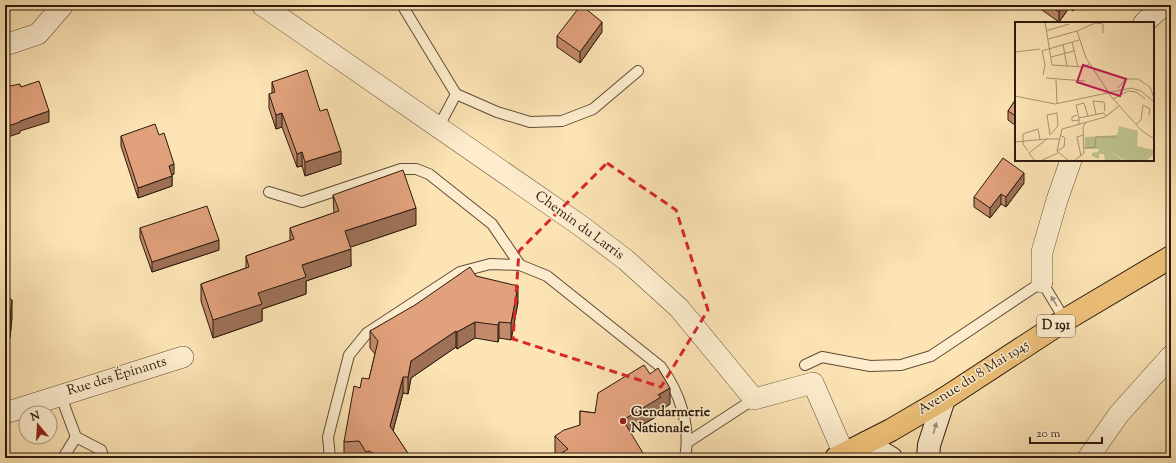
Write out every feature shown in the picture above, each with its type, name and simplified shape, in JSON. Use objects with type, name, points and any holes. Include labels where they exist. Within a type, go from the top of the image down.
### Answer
[{"type":"main road","name":"Avenue du 8 Mai 1945","points":[[842,457],[944,399],[1065,320],[1171,257]]},
{"type":"street","points":[[5,45],[38,34],[63,5]]},
{"type":"street","name":"Chemin du Larris","points":[[262,5],[581,226],[626,260],[679,308],[754,398]]},
{"type":"street","points":[[1145,22],[1164,5]]},
{"type":"street","points":[[1042,282],[1042,252],[1057,200],[1071,161]]},
{"type":"street","points":[[1088,458],[1119,414],[1171,356]]},
{"type":"street","name":"Rue des Épinants","points":[[5,413],[60,394],[184,357]]},
{"type":"street","points":[[754,398],[813,382],[842,457]]},
{"type":"street","points":[[928,458],[929,445],[944,399]]},
{"type":"street","points":[[866,443],[891,458]]},
{"type":"lane","points":[[402,5],[456,94],[497,112],[530,122],[562,121],[593,109],[638,71]]},
{"type":"lane","points":[[438,128],[456,94]]},
{"type":"lane","points":[[269,192],[302,202],[401,169],[416,169],[429,174],[492,224],[520,265]]},
{"type":"lane","points":[[330,458],[328,437],[349,355],[367,333],[460,272],[490,264],[520,265],[548,276],[661,366],[673,383],[679,397],[688,442],[685,458]]},
{"type":"lane","points":[[805,365],[822,357],[870,366],[901,365],[932,356],[1042,282],[1065,320]]},
{"type":"lane","points":[[60,394],[76,437],[101,450],[104,458]]},
{"type":"lane","points":[[688,442],[754,398]]},
{"type":"lane","points":[[64,458],[76,437]]},
{"type":"highlighted area","points":[[607,163],[676,210],[708,310],[661,387],[513,339],[519,251]]},
{"type":"building","points":[[581,5],[602,22],[580,52],[557,36]]},
{"type":"building","points":[[1049,5],[1064,5],[1059,12]]},
{"type":"building","points":[[307,70],[320,111],[327,109],[341,151],[305,162],[302,152],[297,154],[282,113],[276,115],[269,94],[275,92],[272,82]]},
{"type":"building","points":[[39,81],[49,111],[5,127],[5,87],[20,84],[21,87]]},
{"type":"building","points":[[1015,100],[1015,115],[1008,111]]},
{"type":"building","points":[[155,124],[159,135],[164,133],[174,164],[169,166],[172,176],[138,188],[121,136]]},
{"type":"building","points":[[1003,158],[1024,173],[1006,197],[1001,194],[990,208],[974,197]]},
{"type":"building","points":[[403,170],[416,208],[345,231],[351,249],[302,265],[306,277],[258,293],[262,304],[213,320],[201,284],[249,267],[246,256],[294,239],[290,228],[339,211],[333,195]]},
{"type":"building","points":[[207,206],[219,240],[152,262],[140,228]]},
{"type":"building","points":[[470,267],[476,276],[518,286],[511,323],[499,322],[498,325],[475,322],[457,332],[456,331],[411,361],[408,377],[403,377],[390,426],[411,458],[378,458],[380,457],[369,451],[366,452],[359,441],[344,442],[354,386],[360,388],[362,378],[369,379],[378,341],[370,331],[415,305]]},
{"type":"building","points":[[5,294],[12,300],[10,321],[5,319]]},
{"type":"building","points":[[644,365],[650,374],[658,368],[670,388],[658,395],[661,397],[623,420],[646,458],[554,458],[568,449],[555,436],[564,430],[580,425],[580,411],[595,413],[598,393]]},
{"type":"place","name":"Gendarmerie Nationale","points":[[623,421]]}]
